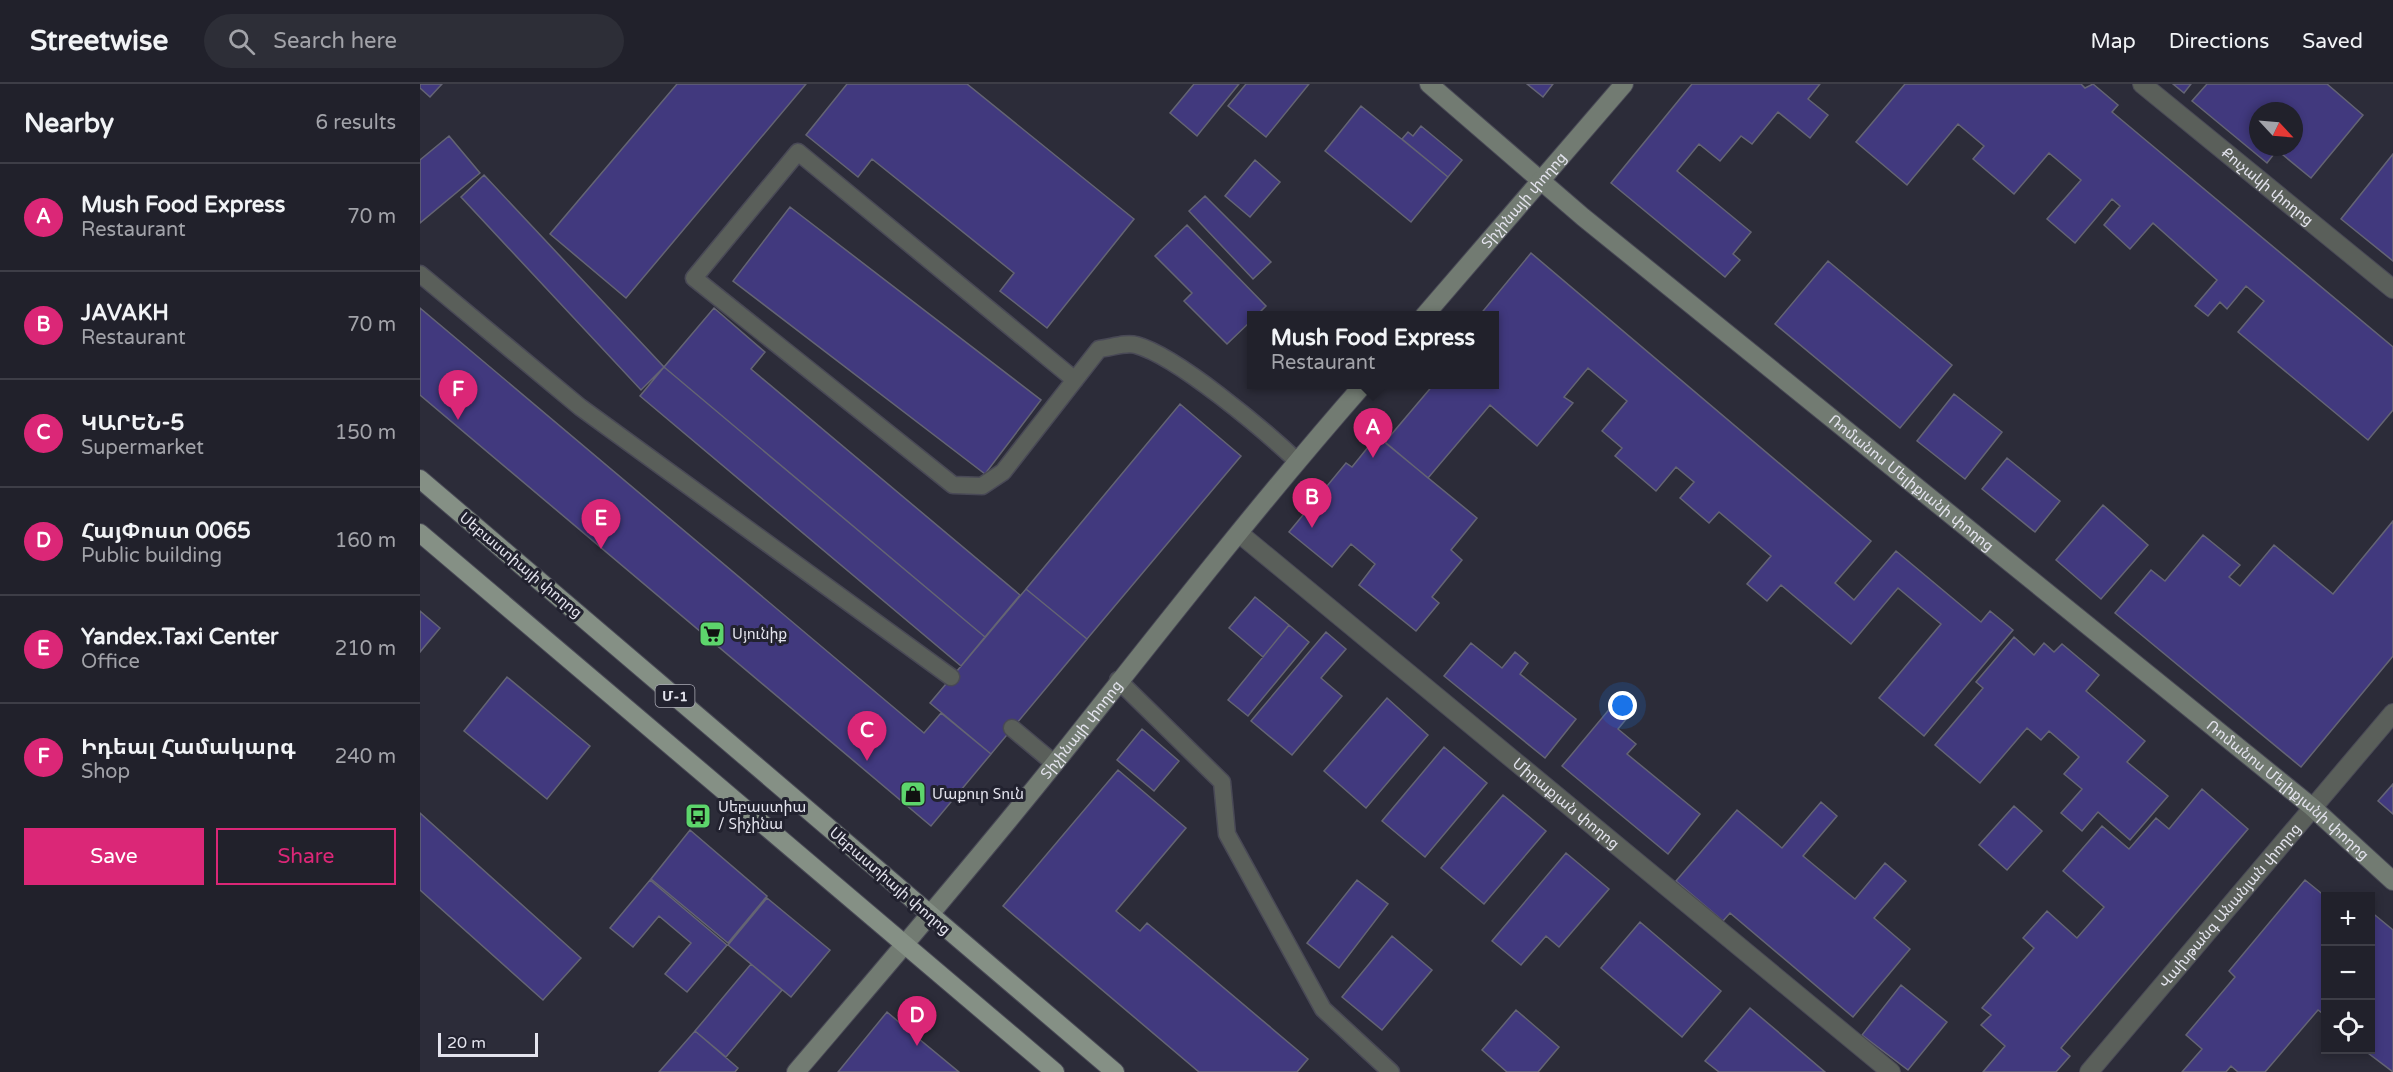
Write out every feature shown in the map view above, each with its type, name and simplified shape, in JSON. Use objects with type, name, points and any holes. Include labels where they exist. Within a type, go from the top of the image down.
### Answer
[{"type":"main road","name":"Սեբաստիայի փողոց","points":[[420,479],[1115,1072]]},
{"type":"main road","name":"Մ-1","points":[[420,533],[1055,1072]]},
{"type":"street","name":"Ռոմանոս Մելիքյանի փողոց","points":[[1429,84],[1512,154],[1541,182],[2312,807],[2393,881]]},
{"type":"street","name":"Տիչինայի փողոց","points":[[1428,311],[1624,84]]},
{"type":"street","name":"Քուչակի փողոց","points":[[2142,84],[2393,289]]},
{"type":"street","name":"Տիչինայի փողոց","points":[[796,1072],[1054,764],[1118,680],[1240,534],[1297,461],[1360,389]]},
{"type":"street","name":"Միրաքյան փողոց","points":[[1240,534],[1891,1072]]},
{"type":"street","name":"Վախթանգ Անանյան փողոց","points":[[2089,1072],[2393,713]]},
{"type":"lane","points":[[1075,380],[798,152],[694,278],[953,485],[982,486],[1003,472],[1075,380],[1099,349],[1135,344],[1174,363],[1274,440],[1297,461]]},
{"type":"lane","points":[[420,274],[580,407],[951,677]]},
{"type":"lane","points":[[1118,680],[1222,782],[1227,834],[1323,1009],[1392,1072]]},
{"type":"lane","points":[[1012,728],[1054,764]]},
{"type":"building","points":[[420,84],[442,84],[430,97],[420,88]]},
{"type":"building","points":[[677,84],[806,84],[626,298],[550,234]]},
{"type":"building","points":[[847,84],[967,84],[1134,219],[1047,328],[1000,291],[1014,273],[872,159],[858,177],[806,135]]},
{"type":"building","points":[[1194,84],[1239,84],[1197,136],[1170,113]]},
{"type":"building","points":[[1246,84],[1309,84],[1266,137],[1228,106]]},
{"type":"building","points":[[1527,84],[1553,84],[1543,97]]},
{"type":"building","points":[[1692,84],[1820,84],[1808,99],[1828,115],[1810,138],[1778,112],[1752,144],[1741,136],[1720,161],[1699,144],[1677,171],[1751,232],[1733,254],[1740,260],[1725,277],[1611,183]]},
{"type":"building","points":[[1905,84],[2081,84],[2085,88],[2093,84],[2118,105],[2112,112],[2393,347],[2393,410],[2368,440],[2238,332],[2264,301],[2246,286],[2227,309],[2220,302],[2208,316],[2195,306],[2217,280],[2153,223],[2130,249],[2104,225],[2120,206],[2112,199],[2075,243],[2047,219],[2081,180],[2049,153],[2014,194],[1973,159],[1984,146],[1958,124],[1907,185],[1856,142]]},
{"type":"building","points":[[2173,84],[2191,84],[2184,93]]},
{"type":"building","points":[[2207,84],[2327,84],[2363,115],[2311,178],[2284,156],[2303,156],[2303,102],[2249,102],[2249,148],[2192,101]]},
{"type":"building","points":[[1361,106],[1448,177],[1411,222],[1325,151]]},
{"type":"building","points":[[1421,126],[1462,160],[1448,177],[1402,139],[1408,132],[1413,136]]},
{"type":"building","points":[[449,136],[480,173],[420,223],[420,160]]},
{"type":"building","points":[[2393,154],[2393,261],[2341,219]]},
{"type":"building","points":[[2259,156],[2272,156],[2267,163]]},
{"type":"building","points":[[1255,160],[1280,182],[1250,217],[1225,196]]},
{"type":"building","points":[[484,175],[664,367],[641,390],[461,197]]},
{"type":"building","points":[[1205,196],[1271,262],[1253,279],[1189,211]]},
{"type":"building","points":[[790,207],[1041,400],[985,474],[733,281]]},
{"type":"building","points":[[1187,225],[1266,306],[1261,311],[1247,311],[1247,325],[1227,344],[1184,301],[1192,293],[1155,256]]},
{"type":"building","points":[[1531,253],[1871,541],[1835,583],[1854,600],[1896,551],[1981,622],[1990,611],[2013,630],[1924,736],[1879,698],[1941,624],[1898,588],[1851,644],[1781,585],[1767,601],[1747,584],[1771,556],[1719,512],[1709,523],[1680,498],[1694,482],[1676,467],[1656,491],[1615,456],[1622,448],[1602,431],[1627,401],[1588,368],[1564,397],[1573,403],[1537,446],[1490,405],[1428,478],[1385,442],[1430,389],[1499,389],[1499,311],[1483,311]]},
{"type":"building","points":[[1828,261],[1952,365],[1900,428],[1775,324]]},
{"type":"building","points":[[420,308],[924,733],[941,713],[991,754],[931,826],[420,395]]},
{"type":"building","points":[[714,308],[765,352],[751,369],[1020,595],[985,637],[664,367]]},
{"type":"building","points":[[664,367],[985,637],[961,666],[640,396]]},
{"type":"building","points":[[1954,394],[2002,432],[1965,479],[1917,441]]},
{"type":"building","points":[[1180,404],[1241,456],[1087,639],[1026,589]]},
{"type":"building","points":[[1377,436],[1477,518],[1451,550],[1462,560],[1432,597],[1439,603],[1416,631],[1359,585],[1375,564],[1351,544],[1332,567],[1289,532],[1346,463],[1352,467]]},
{"type":"building","points":[[2007,458],[2060,501],[2035,532],[1982,489]]},
{"type":"building","points":[[2103,505],[2148,545],[2101,599],[2056,560]]},
{"type":"building","points":[[2393,521],[2393,656],[2301,767],[2115,613],[2151,570],[2165,581],[2203,535],[2240,565],[2229,577],[2240,586],[2274,545],[2333,594]]},
{"type":"building","points":[[1026,589],[1087,639],[991,754],[930,703]]},
{"type":"building","points":[[1255,597],[1289,625],[1263,657],[1229,628]]},
{"type":"building","points":[[420,611],[440,628],[420,652]]},
{"type":"building","points":[[1289,625],[1309,642],[1248,716],[1228,700]]},
{"type":"building","points":[[1326,632],[1346,649],[1321,678],[1342,696],[1292,755],[1251,721]]},
{"type":"building","points":[[2014,637],[2034,655],[2044,643],[2054,652],[2062,644],[2099,675],[2086,691],[2145,741],[2127,762],[2168,796],[2130,840],[2098,812],[2082,831],[2061,813],[2082,789],[2064,774],[2079,757],[2049,731],[2041,740],[2027,728],[1980,783],[1935,745],[1983,688],[1976,682]]},
{"type":"building","points":[[1471,643],[1502,668],[1515,652],[1528,663],[1520,674],[1576,719],[1545,758],[1444,676]]},
{"type":"building","points":[[507,677],[590,746],[547,799],[464,731]]},
{"type":"building","points":[[1387,698],[1428,735],[1366,808],[1324,771]]},
{"type":"building","points":[[1617,700],[1632,712],[1618,729],[1636,744],[1627,754],[1700,814],[1668,854],[1562,766]]},
{"type":"building","points":[[1142,729],[1179,761],[1154,791],[1117,760]]},
{"type":"building","points":[[1444,747],[1487,783],[1425,857],[1382,821]]},
{"type":"building","points":[[1118,770],[1186,828],[1116,911],[1140,931],[1147,923],[1308,1059],[1297,1072],[1199,1072],[1003,906]]},
{"type":"building","points":[[2393,784],[2393,814],[2378,801]]},
{"type":"building","points":[[2202,789],[2248,829],[2061,1048],[2070,1056],[2056,1072],[1983,1072],[2005,1046],[1981,1025],[1991,1015],[1982,1008],[2034,948],[2023,938],[2047,911],[2077,938],[2104,907],[2063,871],[2102,826],[2129,849],[2156,818],[2169,829]]},
{"type":"building","points":[[1503,795],[1546,831],[1484,904],[1441,868]]},
{"type":"building","points":[[1821,802],[1837,816],[1803,856],[1855,899],[1885,863],[1906,881],[1874,918],[1910,949],[1853,1017],[1730,913],[1723,921],[1676,881],[1737,810],[1782,848]]},
{"type":"building","points":[[2014,806],[2042,831],[2007,870],[1979,845]]},
{"type":"building","points":[[420,813],[581,958],[543,1000],[420,890]]},
{"type":"building","points":[[690,830],[767,896],[728,943],[651,879]]},
{"type":"building","points":[[1566,853],[1609,889],[1559,947],[1546,936],[1521,965],[1492,941]]},
{"type":"building","points":[[650,880],[727,945],[687,992],[665,974],[691,943],[659,916],[633,947],[610,928]]},
{"type":"building","points":[[1357,880],[1388,904],[1339,968],[1307,943]]},
{"type":"building","points":[[2305,880],[2321,893],[2321,1012],[2318,1010],[2265,1072],[2238,1072],[2231,1066],[2226,1072],[2182,1072],[2202,1049],[2186,1035],[2235,977],[2229,971]]},
{"type":"building","points":[[767,898],[830,950],[791,997],[728,945]]},
{"type":"building","points":[[2375,915],[2393,930],[2393,1072],[2369,1054],[2375,1054]]},
{"type":"building","points":[[1640,922],[1721,991],[1682,1037],[1601,968]]},
{"type":"building","points":[[1392,936],[1432,970],[1382,1030],[1342,997]]},
{"type":"building","points":[[751,964],[782,990],[726,1057],[695,1031]]},
{"type":"building","points":[[1901,985],[1947,1022],[1908,1070],[1862,1035]]},
{"type":"building","points":[[1750,1008],[1825,1072],[1719,1072],[1705,1061]]},
{"type":"building","points":[[1516,1010],[1559,1047],[1538,1072],[1507,1072],[1482,1050]]},
{"type":"building","points":[[887,1012],[907,1029],[959,1072],[838,1072]]},
{"type":"building","points":[[695,1031],[738,1068],[735,1072],[659,1072]]},
{"type":"place","name":"Իդեալ Համակարգ","points":[[458,420]]},
{"type":"place","name":"Mush Food Express","points":[[1373,458]]},
{"type":"place","name":"JAVAKH","points":[[1312,528]]},
{"type":"place","name":"Yandex.Taxi Center","points":[[601,549]]},
{"type":"place","name":"Սյունիք","points":[[712,634]]},
{"type":"place","name":"ԿԱՐԵՆ-5","points":[[867,761]]},
{"type":"place","name":"Մաքուր Տուն","points":[[913,794]]},
{"type":"place","name":"Սեբաստիա / Տիչինա","points":[[698,816]]},
{"type":"place","name":"ՀայՓոստ 0065","points":[[917,1046]]}]
